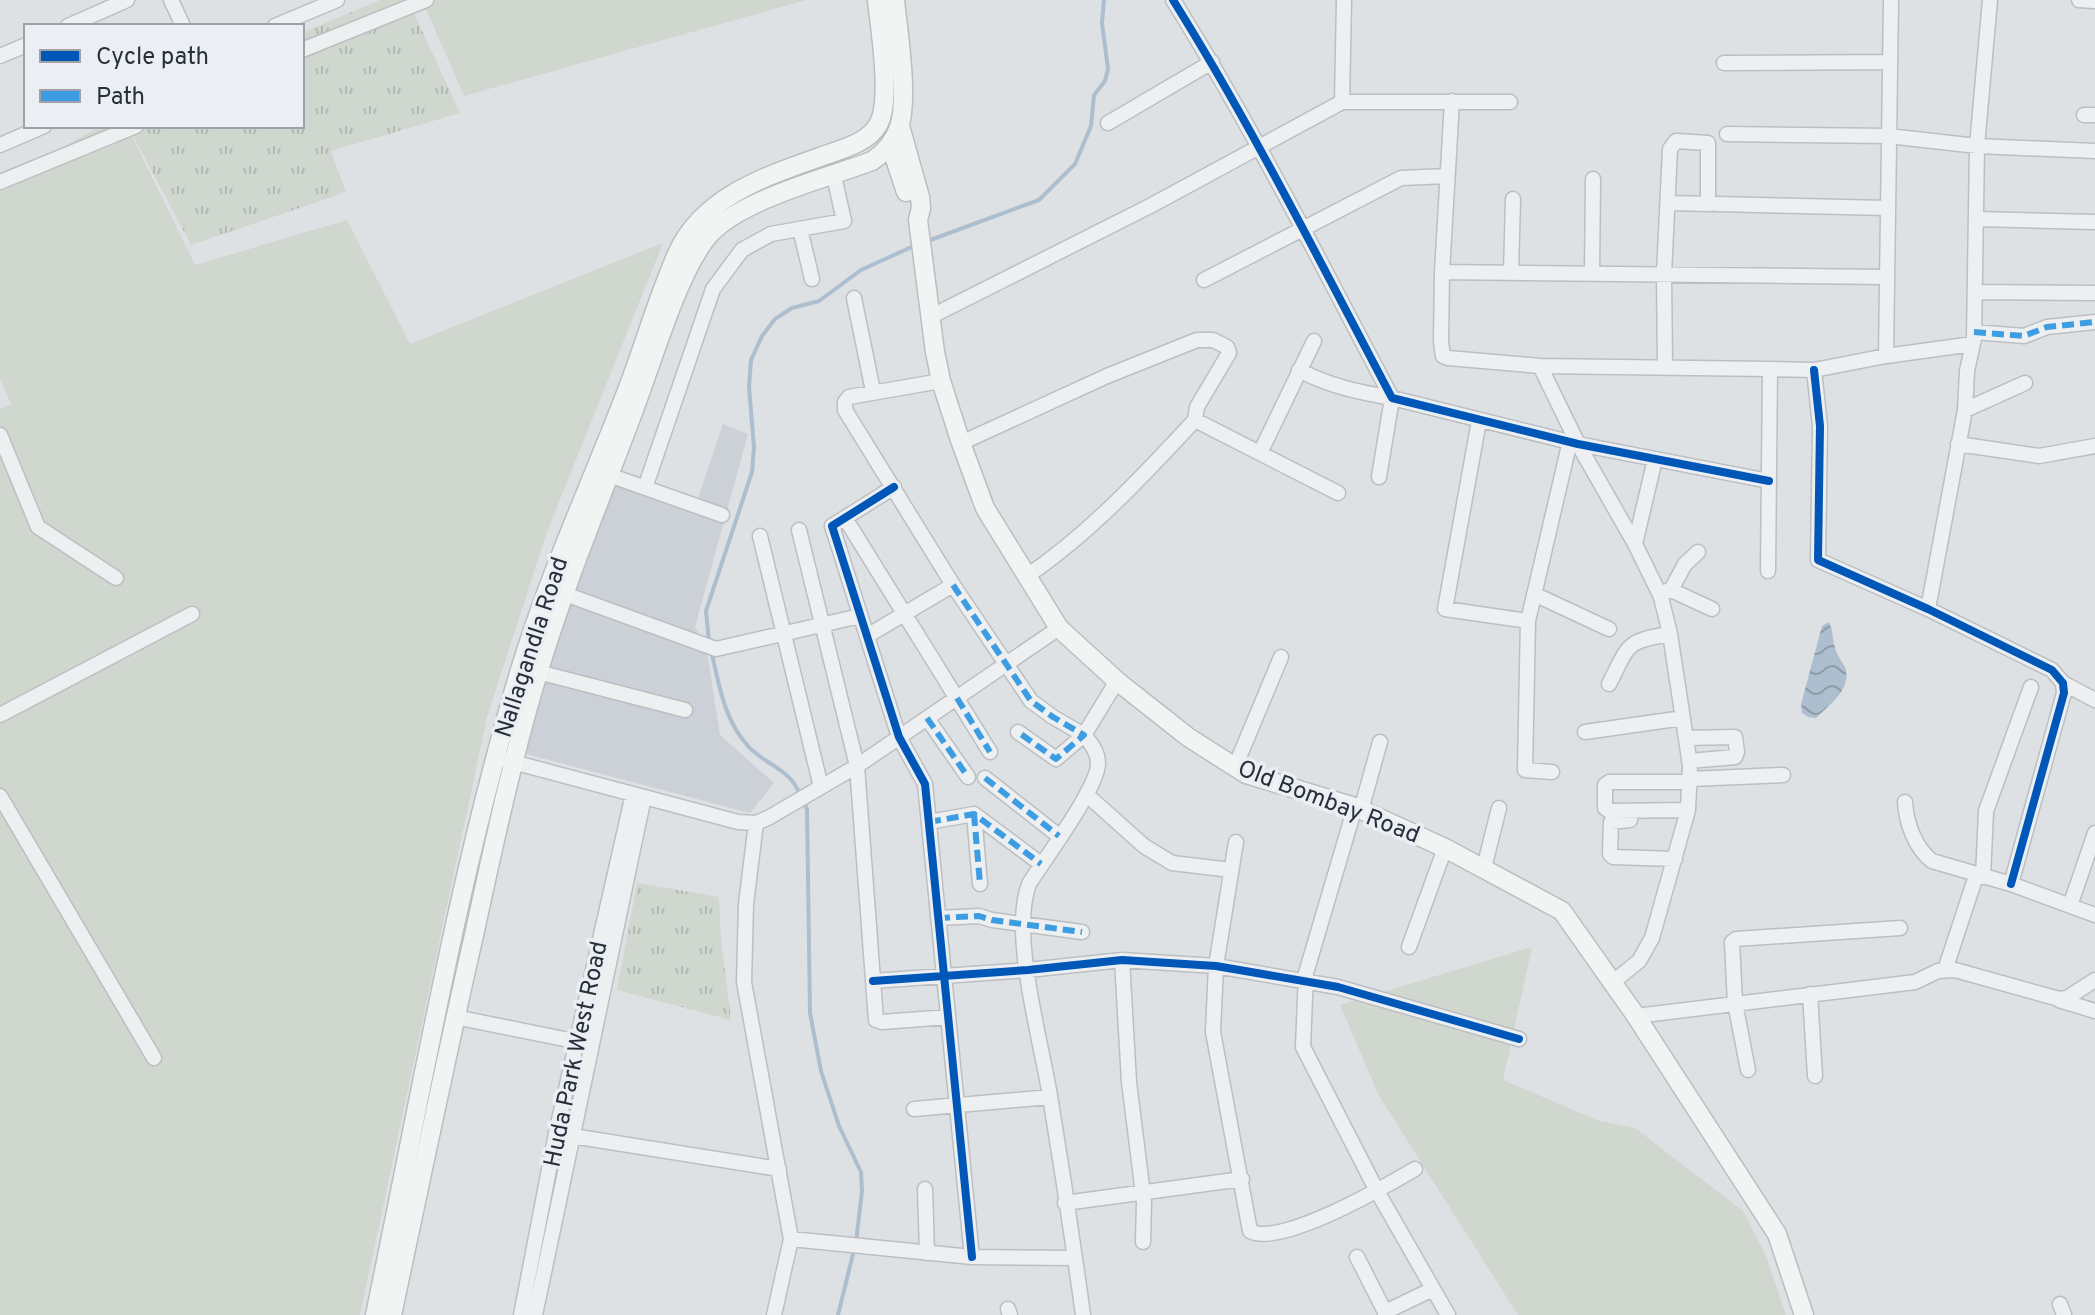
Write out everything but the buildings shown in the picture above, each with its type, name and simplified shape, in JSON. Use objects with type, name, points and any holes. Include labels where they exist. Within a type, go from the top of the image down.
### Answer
[{"type":"main road","name":"Nallagandla Road","points":[[392,1315],[455,1017],[521,668],[548,588],[627,391],[706,213],[749,184],[851,146],[878,125],[884,82],[877,0]]},
{"type":"main road","points":[[890,144],[900,126],[903,98],[895,0]]},
{"type":"main road","name":"Old Bombay Road","points":[[900,126],[920,197],[919,235],[941,381],[985,508],[1059,628],[1117,681],[1188,737],[1246,774],[1358,809],[1445,848],[1562,911],[1636,1016],[1777,1234],[1804,1315]]},
{"type":"main road","name":"Nallagandla Road","points":[[375,1315],[440,1004],[505,760],[686,253],[738,213],[872,161],[884,153],[890,144]]},
{"type":"main road","name":"Old Bombay Road","points":[[890,144],[919,235]]},
{"type":"street","points":[[73,24],[127,0]]},
{"type":"street","points":[[171,0],[182,24]]},
{"type":"street","points":[[280,24],[337,0]]},
{"type":"street","points":[[304,49],[426,0]]},
{"type":"street","points":[[1173,0],[1212,62],[1392,398],[1379,477]]},
{"type":"street","points":[[1342,102],[1344,0]]},
{"type":"street","points":[[1886,356],[1891,0]]},
{"type":"street","points":[[1928,609],[1965,410],[1973,338],[1977,146],[1990,0]]},
{"type":"street","points":[[2079,0],[2095,1]]},
{"type":"street","points":[[0,56],[24,46]]},
{"type":"street","points":[[1108,123],[1212,62]]},
{"type":"street","points":[[1724,63],[1890,62]]},
{"type":"street","points":[[1452,101],[1442,272],[1441,342],[1443,356],[1448,358],[1540,366],[1814,370],[1973,338],[2024,336],[2047,327],[2095,322]]},
{"type":"street","points":[[930,317],[1342,102],[1510,102]]},
{"type":"street","points":[[0,145],[39,128]]},
{"type":"street","points":[[0,182],[131,128]]},
{"type":"street","points":[[1727,134],[1888,136],[1977,146],[2095,151]]},
{"type":"street","points":[[1665,368],[1664,274],[1670,149],[1673,143],[1705,142],[1709,145],[1712,204]]},
{"type":"street","points":[[645,488],[713,289],[742,250],[771,234],[844,221],[834,176]]},
{"type":"street","points":[[1204,280],[1301,227],[1401,178],[1447,176]]},
{"type":"street","points":[[1592,274],[1593,179]]},
{"type":"street","points":[[1511,273],[1513,199]]},
{"type":"street","points":[[1668,203],[1887,208]]},
{"type":"street","points":[[1977,219],[2095,222]]},
{"type":"street","points":[[800,229],[812,279]]},
{"type":"street","points":[[1442,272],[1886,277]]},
{"type":"street","points":[[1976,292],[2095,293]]},
{"type":"street","points":[[854,298],[873,391]]},
{"type":"street","points":[[961,443],[1107,376],[1197,340],[1213,340],[1227,347],[1229,353],[1197,407],[1195,420],[1140,479],[1057,556],[1027,576]]},
{"type":"street","points":[[1260,453],[1314,341]]},
{"type":"street","points":[[1540,366],[1574,442],[1665,592],[1689,761],[1687,814],[1652,938],[1639,961],[1613,982]]},
{"type":"street","points":[[1768,571],[1770,369]]},
{"type":"street","points":[[1299,370],[1346,390],[1392,398],[1574,442],[1769,481]]},
{"type":"street","points":[[1814,370],[1820,426],[1818,560],[1928,609],[2052,670],[2063,683],[2095,700]]},
{"type":"street","points":[[941,381],[849,397],[845,410],[953,585],[1031,701],[1084,735],[1094,746],[1099,760],[1087,795],[1025,894],[1021,932],[1083,1315]]},
{"type":"street","points":[[1965,410],[2025,383]]},
{"type":"street","points":[[1195,420],[1338,493]]},
{"type":"street","points":[[1479,421],[1445,609],[1528,621]]},
{"type":"street","points":[[0,435],[38,527],[116,578]]},
{"type":"street","points":[[1552,772],[1525,770],[1528,621],[1574,442]]},
{"type":"street","points":[[1958,444],[2039,456],[2095,446]]},
{"type":"street","points":[[1635,544],[1655,459]]},
{"type":"street","points":[[609,475],[722,515]]},
{"type":"street","points":[[894,487],[832,526],[899,737],[925,784],[972,1257]]},
{"type":"street","points":[[845,518],[990,752]]},
{"type":"street","points":[[799,530],[857,766],[877,1022],[948,1017]]},
{"type":"street","points":[[760,536],[817,789]]},
{"type":"street","points":[[1665,592],[1698,552]]},
{"type":"street","points":[[867,636],[953,585]]},
{"type":"street","points":[[1665,592],[1712,609]]},
{"type":"street","points":[[565,594],[716,649],[860,616]]},
{"type":"street","points":[[1534,594],[1609,629]]},
{"type":"street","points":[[0,715],[192,614]]},
{"type":"street","points":[[505,760],[738,822],[756,823],[857,766],[1059,628]]},
{"type":"street","points":[[1609,684],[1630,644],[1640,638],[1670,634]]},
{"type":"street","points":[[1235,767],[1281,657]]},
{"type":"street","points":[[538,672],[685,710]]},
{"type":"street","points":[[1018,732],[1056,759],[1084,735],[1117,681]]},
{"type":"street","points":[[2011,884],[2064,693],[2063,683]]},
{"type":"street","points":[[1945,970],[1980,876],[1986,811],[2031,687]]},
{"type":"street","points":[[927,718],[968,777]]},
{"type":"street","points":[[1585,732],[1683,718]]},
{"type":"street","points":[[1686,738],[1736,739],[1735,757],[1689,761]]},
{"type":"street","points":[[1380,742],[1309,959],[1303,1047],[1377,1191],[1448,1315]]},
{"type":"street","points":[[1687,814],[1609,811],[1605,808],[1605,785],[1609,782],[1783,775]]},
{"type":"street","points":[[985,778],[1059,836]]},
{"type":"street","name":"Huda Park West Road","points":[[521,1315],[556,1133],[639,795]]},
{"type":"street","name":"Huda Park West Road","points":[[535,1315],[593,1045],[639,795]]},
{"type":"street","points":[[1087,795],[1144,846],[1172,863],[1231,870]]},
{"type":"street","points":[[0,796],[154,1058]]},
{"type":"street","points":[[1905,802],[1910,828],[1927,858],[2095,915]]},
{"type":"street","points":[[1484,868],[1499,808]]},
{"type":"street","points":[[929,822],[974,814],[1041,864]]},
{"type":"street","points":[[974,814],[980,884]]},
{"type":"street","points":[[1675,859],[1613,857],[1610,854],[1611,822],[1687,814]]},
{"type":"street","points":[[756,823],[746,904],[744,982],[791,1239],[774,1315]]},
{"type":"street","points":[[2070,906],[2095,833]]},
{"type":"street","points":[[1236,842],[1216,966],[1213,1032],[1250,1231],[1263,1235],[1276,1234],[1322,1217],[1415,1169]]},
{"type":"street","points":[[1409,947],[1445,848]]},
{"type":"street","points":[[938,918],[979,916],[1082,932]]},
{"type":"street","points":[[1748,1070],[1735,1003],[1732,947],[1736,939],[1900,928]]},
{"type":"street","points":[[873,981],[1122,960],[1216,966],[1338,987],[1519,1039]]},
{"type":"street","points":[[1122,960],[1129,1082],[1145,1221],[1143,1242]]},
{"type":"street","points":[[1636,1016],[1915,982],[1945,970],[1955,970],[2095,1011]]},
{"type":"street","points":[[2059,999],[2067,998],[2095,980]]},
{"type":"street","points":[[1810,994],[1815,1076]]},
{"type":"street","points":[[455,1017],[593,1045]]},
{"type":"street","points":[[914,1109],[1050,1097]]},
{"type":"street","points":[[556,1133],[779,1169]]},
{"type":"street","points":[[1065,1203],[1242,1179]]},
{"type":"street","points":[[925,1189],[927,1253]]},
{"type":"street","points":[[791,1239],[972,1257],[1075,1258]]},
{"type":"street","points":[[1357,1257],[1385,1314],[1433,1289]]},
{"type":"shaded area","points":[[723,424],[748,434],[695,627],[706,646],[720,735],[774,783],[750,813],[526,754],[564,608],[615,482],[694,510]]},
{"type":"green space","points":[[380,0],[408,0],[460,113],[331,151],[346,192],[191,245],[129,128],[304,128],[304,32]]},
{"type":"green space","points":[[422,0],[806,0],[464,96]]},
{"type":"green space","points":[[97,128],[128,128],[195,265],[347,220],[410,344],[663,243],[547,532],[487,717],[360,1315],[0,1315],[0,409],[11,404],[0,378],[0,182]]},
{"type":"green space","points":[[637,883],[719,897],[731,1020],[617,990]]},
{"type":"green space","points":[[1532,947],[1503,1080],[1599,1121],[1635,1128],[1743,1211],[1766,1256],[1786,1315],[1518,1315],[1379,1096],[1340,1005]]},
{"type":"water","points":[[1829,622],[1835,649],[1845,668],[1845,685],[1816,718],[1808,717],[1802,713],[1801,704],[1822,626]]},
{"type":"waterway","points":[[925,242],[1039,200],[1075,164],[1091,126],[1094,95],[1105,81],[1108,69],[1102,23],[1104,0]]},
{"type":"waterway","points":[[709,642],[706,611],[752,472],[754,448],[749,387],[751,360],[762,336],[775,319],[792,308],[819,301],[861,270],[916,245]]},
{"type":"waterway","points":[[711,650],[724,702],[734,726],[753,751],[792,781],[807,809],[810,1013],[821,1071],[839,1126],[861,1172],[856,1242]]},
{"type":"waterway","points":[[838,1315],[854,1250]]},
{"type":"marked path","points":[[1974,332],[2024,336],[2047,327],[2095,322]]},
{"type":"marked path","points":[[953,585],[1031,701],[1084,735],[1056,759],[1018,732]]},
{"type":"marked path","points":[[957,698],[990,752]]},
{"type":"marked path","points":[[927,718],[968,777]]},
{"type":"marked path","points":[[985,778],[1059,836]]},
{"type":"marked path","points":[[974,814],[980,884]]},
{"type":"marked path","points":[[929,822],[974,814],[1041,864]]},
{"type":"marked path","points":[[938,918],[979,916],[1082,932]]},
{"type":"cycle path","points":[[1173,0],[1259,147],[1392,398],[1578,444],[1769,481]]},
{"type":"cycle path","points":[[1814,370],[1820,426],[1818,560],[1928,609],[2052,670],[2063,683],[2064,693],[2011,884]]},
{"type":"cycle path","points":[[894,487],[832,526],[899,737],[925,784],[972,1257]]},
{"type":"cycle path","points":[[873,981],[1122,960],[1216,966],[1338,987],[1519,1039]]}]
